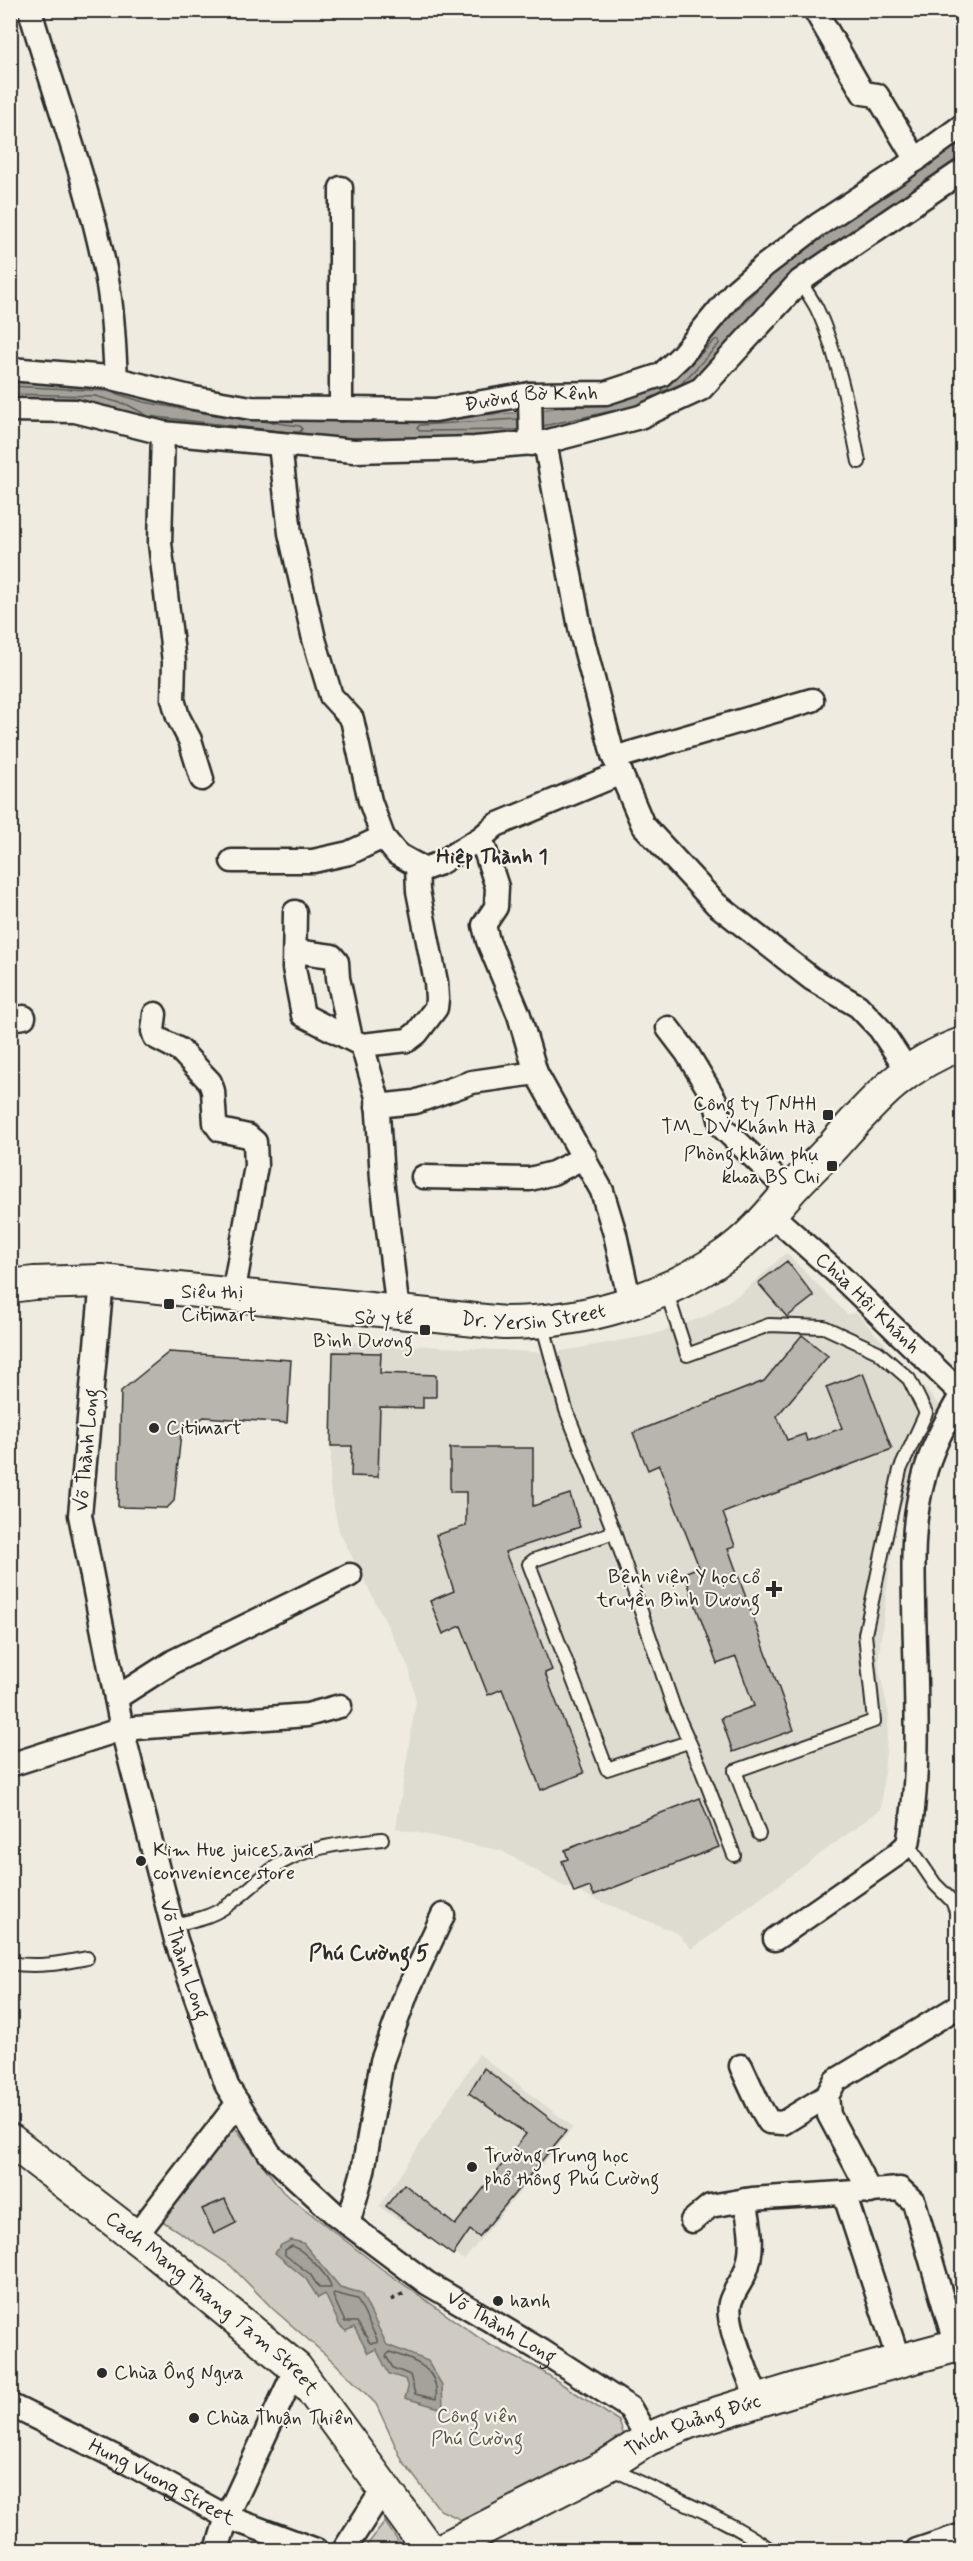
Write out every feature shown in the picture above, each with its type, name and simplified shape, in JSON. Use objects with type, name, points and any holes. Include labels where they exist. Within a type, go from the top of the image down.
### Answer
[{"type":"main road","name":"Dr. Yersin Street","points":[[10,1286],[102,1281],[504,1323],[543,1323],[630,1303],[684,1282],[728,1253],[780,1203],[883,1091],[908,1071],[937,1053],[963,1044]]},
{"type":"main road","name":"Cach Mang Thang Tam Street","points":[[10,2140],[135,2237],[296,2368],[429,2550]]},
{"type":"main road","name":"Thích Quảng Đức","points":[[441,2550],[606,2466],[648,2439],[689,2422],[959,2345]]},
{"type":"street","points":[[30,10],[92,213],[106,274],[112,316],[116,379]]},
{"type":"street","points":[[815,10],[863,93],[869,96],[877,94],[916,160]]},
{"type":"street","name":"Đường Bờ Kênh","points":[[10,369],[116,379],[194,398],[251,408],[435,410],[606,393],[661,375],[681,356],[735,291],[764,266],[818,225],[963,126]]},
{"type":"street","points":[[10,410],[75,411],[163,433],[354,451],[475,448],[536,441],[640,417],[701,389],[800,281],[963,171]]},
{"type":"street","points":[[340,410],[341,188]]},
{"type":"street","points":[[530,399],[536,441],[581,633],[617,765],[643,825],[716,904],[813,979],[858,1006],[880,1029],[908,1071]]},
{"type":"street","points":[[163,433],[160,543],[174,662],[173,699],[178,717],[190,740],[202,779]]},
{"type":"street","points":[[280,445],[290,533],[314,639],[332,696],[352,719],[370,801],[383,837],[397,854],[424,869],[438,864],[481,838],[496,825],[617,765],[812,700]]},
{"type":"street","points":[[232,861],[313,861],[349,853],[383,837]]},
{"type":"street","points":[[481,838],[497,887],[496,907],[484,925],[488,941],[519,1015],[536,1073],[602,1191],[615,1234],[630,1303]]},
{"type":"street","points":[[295,912],[294,968],[303,1015],[357,1042],[408,1040],[417,1033],[436,1008],[437,999],[436,981],[418,891],[417,865]]},
{"type":"street","points":[[295,951],[332,956],[337,963],[338,978],[377,1106],[382,1179],[398,1312]]},
{"type":"street","points":[[155,1014],[153,1031],[156,1037],[180,1050],[210,1082],[213,1091],[215,1123],[220,1130],[248,1136],[255,1142],[256,1166],[233,1295]]},
{"type":"street","name":"Chùa Hội Khánh","points":[[668,1028],[687,1053],[715,1100],[722,1127],[837,1274],[962,1394]]},
{"type":"street","points":[[377,1106],[415,1102],[435,1093],[483,1079],[536,1073]]},
{"type":"street","points":[[423,1177],[530,1179],[553,1173],[585,1157]]},
{"type":"street","name":"Võ Thành Long","points":[[102,1281],[80,1515],[122,1729],[172,1925],[227,2086],[270,2154],[348,2224],[427,2283],[542,2351],[630,2409],[648,2439]]},
{"type":"street","points":[[775,1939],[896,1855],[908,1844],[915,1769],[913,1562],[915,1523],[923,1480],[940,1433],[962,1394]]},
{"type":"street","points":[[116,1698],[174,1660],[350,1575]]},
{"type":"street","points":[[10,1765],[122,1729],[308,1715],[340,1706]]},
{"type":"street","points":[[348,2224],[363,2171],[382,2061],[407,1992],[443,1916]]},
{"type":"street","points":[[741,2066],[769,2122],[783,2123],[827,2096],[836,2081],[956,2008]]},
{"type":"street","points":[[827,2096],[829,2115],[870,2192]]},
{"type":"street","points":[[135,2237],[238,2103]]},
{"type":"street","points":[[692,2221],[710,2206],[745,2200],[900,2189],[914,2202],[959,2345]]},
{"type":"street","points":[[844,2193],[899,2361]]},
{"type":"street","points":[[745,2200],[751,2229],[751,2253],[730,2304],[731,2321],[758,2401]]},
{"type":"street","points":[[218,2550],[227,2517],[296,2368]]},
{"type":"street","name":"Hung Vuong Street","points":[[10,2405],[130,2464],[227,2517],[316,2550]]},
{"type":"street","points":[[344,2550],[384,2488]]},
{"type":"street","points":[[917,2550],[963,2535]]},
{"type":"lane","points":[[800,281],[817,308],[829,343],[851,421],[859,462]]},
{"type":"lane","points":[[666,1290],[687,1355],[769,1325],[824,1327],[878,1352],[909,1379],[926,1413],[900,1470],[865,1634],[874,1721],[735,1772],[759,1834]]},
{"type":"lane","points":[[543,1323],[566,1410],[614,1532],[674,1708],[700,1766],[734,1855]]},
{"type":"lane","points":[[614,1532],[534,1560],[529,1564],[607,1769],[688,1742]]},
{"type":"lane","points":[[172,1925],[210,1916],[224,1908],[268,1872],[302,1853],[318,1847],[382,1839]]},
{"type":"lane","points":[[908,1844],[935,1884],[952,1901],[956,1911],[956,2008]]},
{"type":"lane","points":[[11,1963],[46,1965],[87,1958]]},
{"type":"lane","points":[[606,2466],[713,2515],[747,2533],[771,2550]]},
{"type":"shaded area","points":[[786,1253],[847,1314],[857,1313],[950,1417],[913,1478],[895,1524],[879,1654],[879,1668],[889,1715],[881,1809],[692,1949],[677,1933],[559,1884],[502,1851],[396,1828],[416,1701],[409,1668],[339,1531],[330,1488],[334,1341],[551,1353],[652,1335],[706,1316],[744,1291]]},
{"type":"shaded area","name":"Trường Trung học phổ thông Phú Cường","points":[[479,2054],[573,2127],[464,2260],[379,2207]]},
{"type":"green space","name":"Công viên Phú Cường","points":[[228,2118],[283,2192],[382,2269],[488,2344],[537,2368],[619,2421],[626,2442],[466,2522],[440,2510],[403,2462],[376,2404],[335,2363],[273,2309],[230,2265],[153,2215]]},
{"type":"green space","points":[[385,2522],[404,2550],[363,2550]]},
{"type":"water","points":[[962,139],[962,158],[911,194],[847,234],[794,276],[684,389],[623,415],[562,429],[507,437],[288,438],[145,422],[113,408],[96,404],[11,400],[11,381],[108,385],[206,408],[302,420],[411,420],[523,412],[577,405],[647,386],[702,345],[792,255],[899,186]]},
{"type":"water","points":[[291,2240],[303,2243],[340,2287],[361,2293],[387,2345],[428,2361],[442,2385],[443,2409],[405,2398],[408,2388],[405,2379],[389,2374],[376,2349],[368,2353],[354,2327],[346,2331],[340,2326],[325,2294],[318,2298],[306,2279],[275,2253],[281,2245]]},
{"type":"building","points":[[787,1261],[814,1296],[787,1317],[758,1283]]},
{"type":"building","points":[[802,1335],[828,1356],[777,1416],[787,1440],[805,1434],[807,1441],[842,1428],[826,1387],[863,1373],[892,1449],[723,1513],[735,1546],[728,1548],[794,1730],[733,1752],[721,1718],[754,1706],[736,1657],[717,1664],[684,1573],[699,1567],[659,1465],[648,1470],[633,1433],[764,1381]]},
{"type":"building","name":"Citimart","points":[[169,1352],[291,1360],[287,1423],[204,1417],[181,1433],[174,1501],[167,1508],[118,1507],[121,1391]]},
{"type":"building","points":[[333,1352],[381,1353],[380,1373],[436,1375],[436,1397],[423,1397],[423,1408],[380,1407],[378,1477],[351,1476],[352,1446],[331,1446]]},
{"type":"building","points":[[450,1448],[533,1448],[533,1506],[570,1494],[580,1527],[505,1552],[552,1670],[545,1673],[584,1773],[541,1790],[502,1689],[488,1695],[461,1626],[443,1634],[430,1601],[454,1591],[436,1535],[466,1526],[466,1492],[450,1492]]},
{"type":"building","points":[[700,1798],[719,1847],[594,1895],[590,1887],[574,1893],[562,1861],[568,1859],[565,1850]]},
{"type":"building","points":[[484,2068],[566,2131],[479,2237],[470,2230],[453,2255],[386,2206],[404,2184],[455,2225],[526,2134],[469,2093]]},
{"type":"building","points":[[225,2199],[236,2223],[214,2234],[202,2209]]},
{"type":"place","name":"Công ty TNHH TM_DV Khánh Hà","points":[[828,1115]]},
{"type":"place","name":"Phòng khám phụ khoa BS Chi","points":[[832,1166]]},
{"type":"place","name":"Siêu thị Citimart","points":[[169,1304]]},
{"type":"place","name":"Sở y tế Bình Dương","points":[[425,1330]]},
{"type":"place","name":"Citimart","points":[[154,1428]]},
{"type":"place","name":"Bệnh viện Y học cổ truyền Bình Dương","points":[[774,1589]]},
{"type":"place","name":"Kim Hue juices and convenience store","points":[[141,1861]]},
{"type":"place","name":"Trường Trung học phổ thông Phú Cường","points":[[472,2167]]},
{"type":"place","name":"hanh","points":[[498,2301]]},
{"type":"place","name":"Chùa Ông Ngựa","points":[[102,2373]]},
{"type":"place","name":"Chùa Thuận Thiên","points":[[194,2418]]},
{"type":"district","name":"Hiệp Thành 1","points":[[492,857]]},
{"type":"district","name":"Phú Cường 5","points":[[369,1954]]}]
